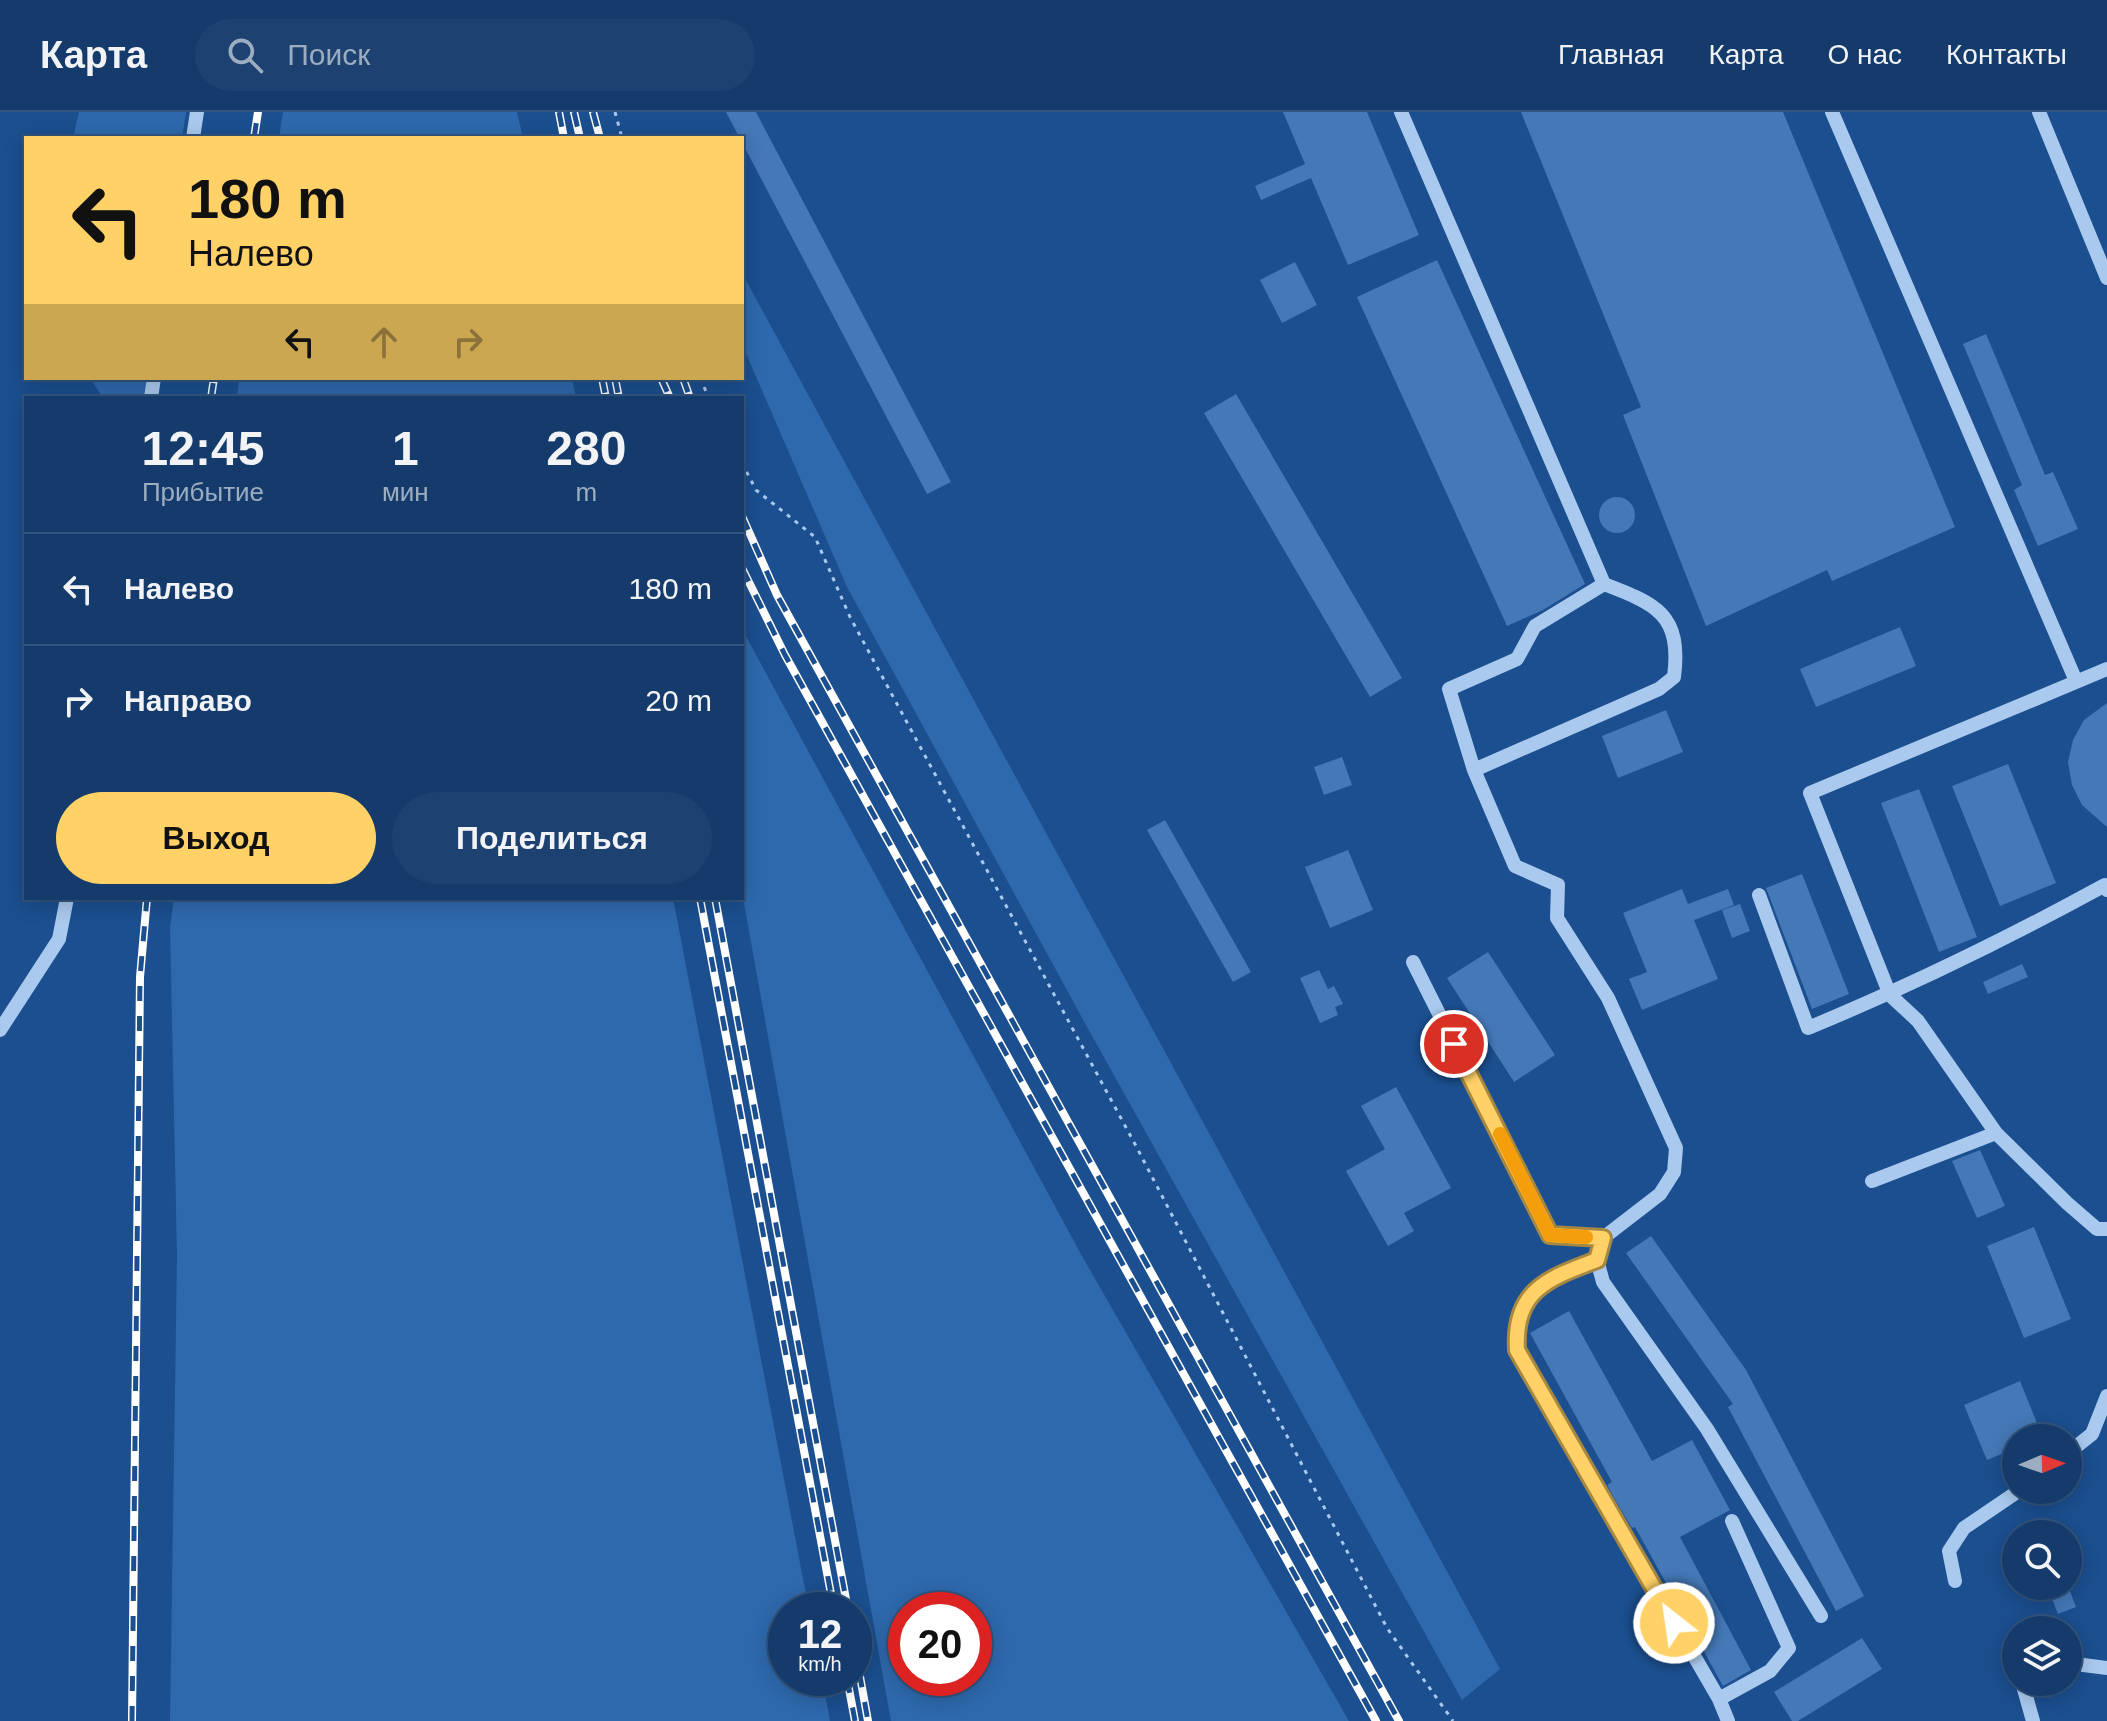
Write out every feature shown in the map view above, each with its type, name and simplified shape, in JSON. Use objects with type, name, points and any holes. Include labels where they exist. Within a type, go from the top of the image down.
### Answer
[{"type":"lane","points":[[193,136],[197,112]]},
{"type":"lane","points":[[1401,112],[1604,584],[1644,599],[1662,612],[1677,650],[1674,677],[1659,689],[1474,770]]},
{"type":"lane","points":[[1832,112],[2076,681]]},
{"type":"lane","points":[[2039,112],[2107,278]]},
{"type":"lane","points":[[1604,584],[1535,626],[1517,659],[1449,689],[1474,770],[1515,866],[1558,885],[1557,918],[1608,998],[1676,1148],[1674,1172],[1660,1194],[1603,1238],[1597,1260],[1603,1282],[1707,1429],[1821,1616]]},
{"type":"lane","points":[[2107,669],[1810,793],[1890,995],[1918,1021],[1996,1133],[2097,1229],[2107,1229]]},
{"type":"lane","points":[[1759,895],[1808,1028],[1890,995],[1936,969],[2003,941],[2105,885],[2107,890]]},
{"type":"lane","points":[[0,1030],[59,939],[67,900]]},
{"type":"lane","points":[[1413,962],[1550,1235],[1603,1238]]},
{"type":"lane","points":[[1872,1181],[1996,1133]]},
{"type":"lane","points":[[1597,1260],[1553,1276],[1530,1293],[1515,1328],[1517,1350],[1719,1699],[1728,1721]]},
{"type":"lane","points":[[2082,1442],[2092,1434],[2107,1396]]},
{"type":"lane","points":[[1955,1581],[1949,1551],[1964,1528],[2002,1502]]},
{"type":"lane","points":[[1719,1699],[1770,1671],[1789,1648],[1732,1521]]},
{"type":"lane","points":[[2082,1665],[2107,1668]]},
{"type":"lane","points":[[2026,1696],[2033,1721]]},
{"type":"path","points":[[615,112],[621,136]]},
{"type":"path","points":[[744,467],[756,490],[815,537],[850,617],[1136,1146],[1387,1628],[1453,1721]]},
{"type":"shaded area","points":[[79,112],[186,112],[182,136],[73,136]]},
{"type":"shaded area","points":[[283,112],[517,112],[523,136],[279,136]]},
{"type":"shaded area","points":[[744,277],[1500,1669],[1462,1700],[1086,1025],[847,587],[744,349]]},
{"type":"shaded area","points":[[91,380],[149,380],[146,396],[102,396]]},
{"type":"shaded area","points":[[239,380],[572,380],[576,396],[237,396]]},
{"type":"shaded area","points":[[744,633],[1082,1256],[1349,1721],[891,1721],[872,1615],[872,1592],[868,1592],[743,900]]},
{"type":"shaded area","points":[[174,900],[673,900],[806,1592],[768,1592],[768,1696],[825,1696],[830,1721],[170,1721],[177,1256],[170,927]]},
{"type":"building","points":[[726,112],[756,112],[951,482],[927,494],[744,146],[744,136],[739,136]]},
{"type":"building","points":[[1283,112],[1367,112],[1419,235],[1348,265],[1311,178],[1261,200],[1255,186],[1305,164]]},
{"type":"building","points":[[1521,112],[1783,112],[1955,527],[1832,581],[1827,570],[1706,626],[1623,415],[1641,407]]},
{"type":"building","points":[[1437,260],[1585,584],[1543,610],[1507,626],[1357,297]]},
{"type":"building","points":[[1295,262],[1317,305],[1282,323],[1260,280]]},
{"type":"building","points":[[1986,334],[2045,475],[2053,472],[2078,529],[2038,546],[2014,490],[2022,485],[1963,344]]},
{"type":"building","points":[[1236,394],[1402,678],[1370,697],[1204,413]]},
{"type":"building","points":[[1617,497],[1630,502],[1635,515],[1630,528],[1617,533],[1604,528],[1599,515],[1604,502]]},
{"type":"building","points":[[1900,627],[1916,666],[1816,707],[1800,669]]},
{"type":"building","points":[[2107,703],[2107,827],[2082,805],[2072,785],[2068,762],[2073,740],[2084,720]]},
{"type":"building","points":[[1666,710],[1683,752],[1618,778],[1602,736]]},
{"type":"building","points":[[1342,757],[1352,785],[1324,795],[1314,767]]},
{"type":"building","points":[[2008,764],[2056,883],[2000,906],[1952,786]]},
{"type":"building","points":[[1919,789],[1977,937],[1939,952],[1881,803]]},
{"type":"building","points":[[1165,820],[1251,972],[1233,982],[1147,830]]},
{"type":"building","points":[[1348,850],[1373,910],[1330,928],[1305,867]]},
{"type":"building","points":[[1802,874],[1849,994],[1812,1009],[1766,888]]},
{"type":"building","points":[[1682,889],[1688,904],[1728,889],[1734,905],[1694,920],[1718,979],[1642,1010],[1629,979],[1647,972],[1623,913]]},
{"type":"building","points":[[1740,904],[1750,931],[1732,938],[1722,910]]},
{"type":"building","points":[[1488,952],[1555,1055],[1514,1082],[1447,978]]},
{"type":"building","points":[[2022,964],[2028,977],[1988,994],[1983,982]]},
{"type":"building","points":[[1319,970],[1328,989],[1334,986],[1343,1004],[1335,1007],[1338,1015],[1320,1023],[1300,978]]},
{"type":"building","points":[[1396,1087],[1451,1188],[1404,1213],[1414,1231],[1388,1246],[1346,1171],[1385,1149],[1361,1106]]},
{"type":"building","points":[[1980,1150],[2005,1206],[1977,1218],[1952,1161]]},
{"type":"building","points":[[2034,1227],[2071,1319],[2024,1338],[1987,1246]]},
{"type":"building","points":[[1651,1236],[1746,1370],[1864,1596],[1836,1611],[1728,1407],[1733,1404],[1626,1253]]},
{"type":"building","points":[[1569,1311],[1652,1461],[1692,1440],[1730,1510],[1680,1537],[1751,1670],[1723,1686],[1635,1527],[1632,1528],[1607,1485],[1612,1482],[1530,1333]]},
{"type":"building","points":[[2020,1381],[2037,1424],[2002,1424],[2002,1454],[1987,1460],[1964,1405]]},
{"type":"building","points":[[2052,1600],[2073,1600],[2076,1607],[2058,1614]]},
{"type":"building","points":[[1862,1638],[1882,1669],[1798,1721],[1792,1721],[1774,1692]]},
{"type":"railway","points":[[254,136],[258,112]]},
{"type":"railway","points":[[559,112],[564,136]]},
{"type":"railway","points":[[574,112],[580,136]]},
{"type":"railway","points":[[593,112],[599,136]]},
{"type":"railway","points":[[211,396],[214,380]]},
{"type":"railway","points":[[602,380],[606,396]]},
{"type":"railway","points":[[615,380],[619,396]]},
{"type":"railway","points":[[662,380],[669,396]]},
{"type":"railway","points":[[684,380],[689,396]]},
{"type":"railway","points":[[744,521],[777,595],[1399,1721]]},
{"type":"railway","points":[[744,572],[785,655],[1376,1721]]},
{"type":"railway","points":[[132,1721],[140,977],[147,900]]},
{"type":"railway","points":[[700,900],[831,1592]]},
{"type":"railway","points":[[715,900],[845,1592]]},
{"type":"railway","points":[[850,1696],[855,1721]]},
{"type":"railway","points":[[864,1696],[868,1721]]},
{"type":"slow traffic","points":[[1500,1134],[1550,1235],[1586,1237]]},
{"type":"route","points":[[1454,1044],[1550,1235],[1603,1238],[1597,1260],[1553,1276],[1530,1293],[1515,1328],[1517,1350],[1540,1395],[1674,1623]]}]
